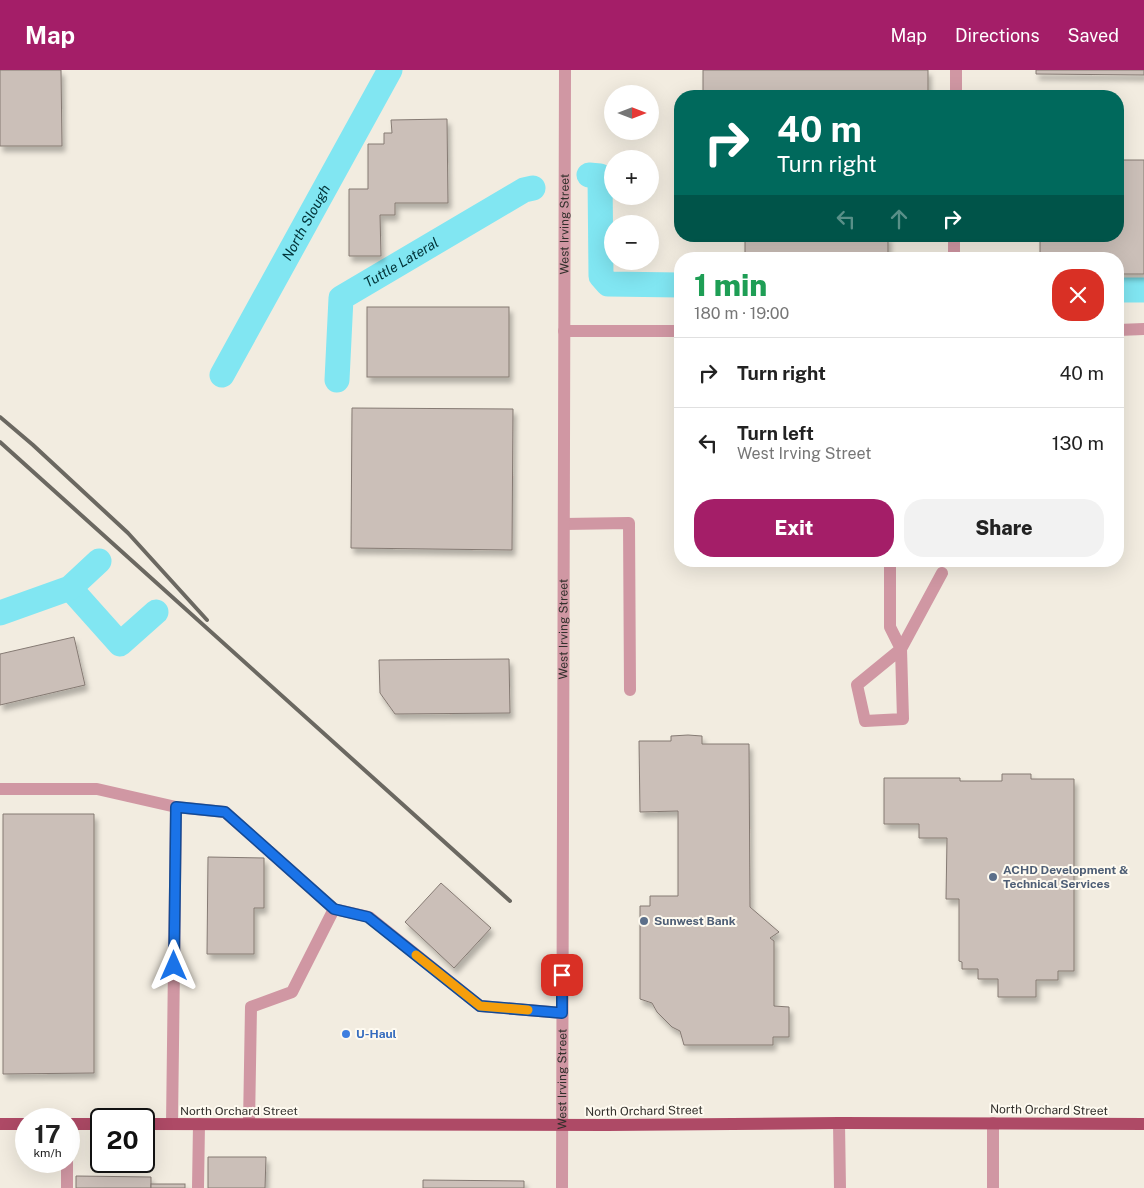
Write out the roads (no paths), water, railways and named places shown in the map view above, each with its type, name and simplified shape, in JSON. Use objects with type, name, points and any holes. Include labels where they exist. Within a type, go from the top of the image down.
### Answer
[{"type":"main road","points":[[0,1124],[15,1124]]},
{"type":"main road","name":"North Orchard Street","points":[[155,1124],[1144,1124]]},
{"type":"street","name":"West Irving Street","points":[[562,1188],[565,70]]},
{"type":"street","points":[[956,70],[956,90]]},
{"type":"street","points":[[1124,330],[1144,329]]},
{"type":"street","points":[[564,331],[674,331]]},
{"type":"street","points":[[564,524],[629,523],[630,690]]},
{"type":"street","points":[[890,567],[890,627],[901,649],[903,719],[865,720],[857,686],[901,649],[942,573]]},
{"type":"street","points":[[0,789],[97,789],[176,807],[225,812],[334,909],[368,917],[480,1006],[562,1013]]},
{"type":"street","points":[[172,1124],[176,807]]},
{"type":"street","points":[[249,1124],[251,1007],[292,992],[334,909]]},
{"type":"street","points":[[839,1123],[840,1188]]},
{"type":"street","points":[[993,1188],[994,1123]]},
{"type":"street","points":[[198,1188],[199,1124]]},
{"type":"street","points":[[67,1173],[67,1188]]},
{"type":"waterway","name":"North Slough","points":[[222,375],[390,70]]},
{"type":"waterway","name":"Tuttle Lateral","points":[[589,175],[600,176],[601,276],[608,284],[674,285]]},
{"type":"waterway","name":"Tuttle Lateral","points":[[337,380],[341,298],[524,190],[533,188]]},
{"type":"waterway","name":"Tuttle Lateral","points":[[1124,290],[1144,290]]},
{"type":"waterway","name":"North Slough","points":[[0,613],[70,588],[99,561]]},
{"type":"waterway","name":"Tuttle Lateral","points":[[70,588],[120,644],[156,612]]},
{"type":"railway","points":[[0,417],[128,533],[207,620]]},
{"type":"railway","points":[[0,442],[510,901]]},
{"type":"place","name":"ACHD Development & Technical Services","points":[[993,877]]},
{"type":"place","name":"Sunwest Bank","points":[[644,921]]},
{"type":"place","name":"U-Haul","points":[[346,1034]]}]
